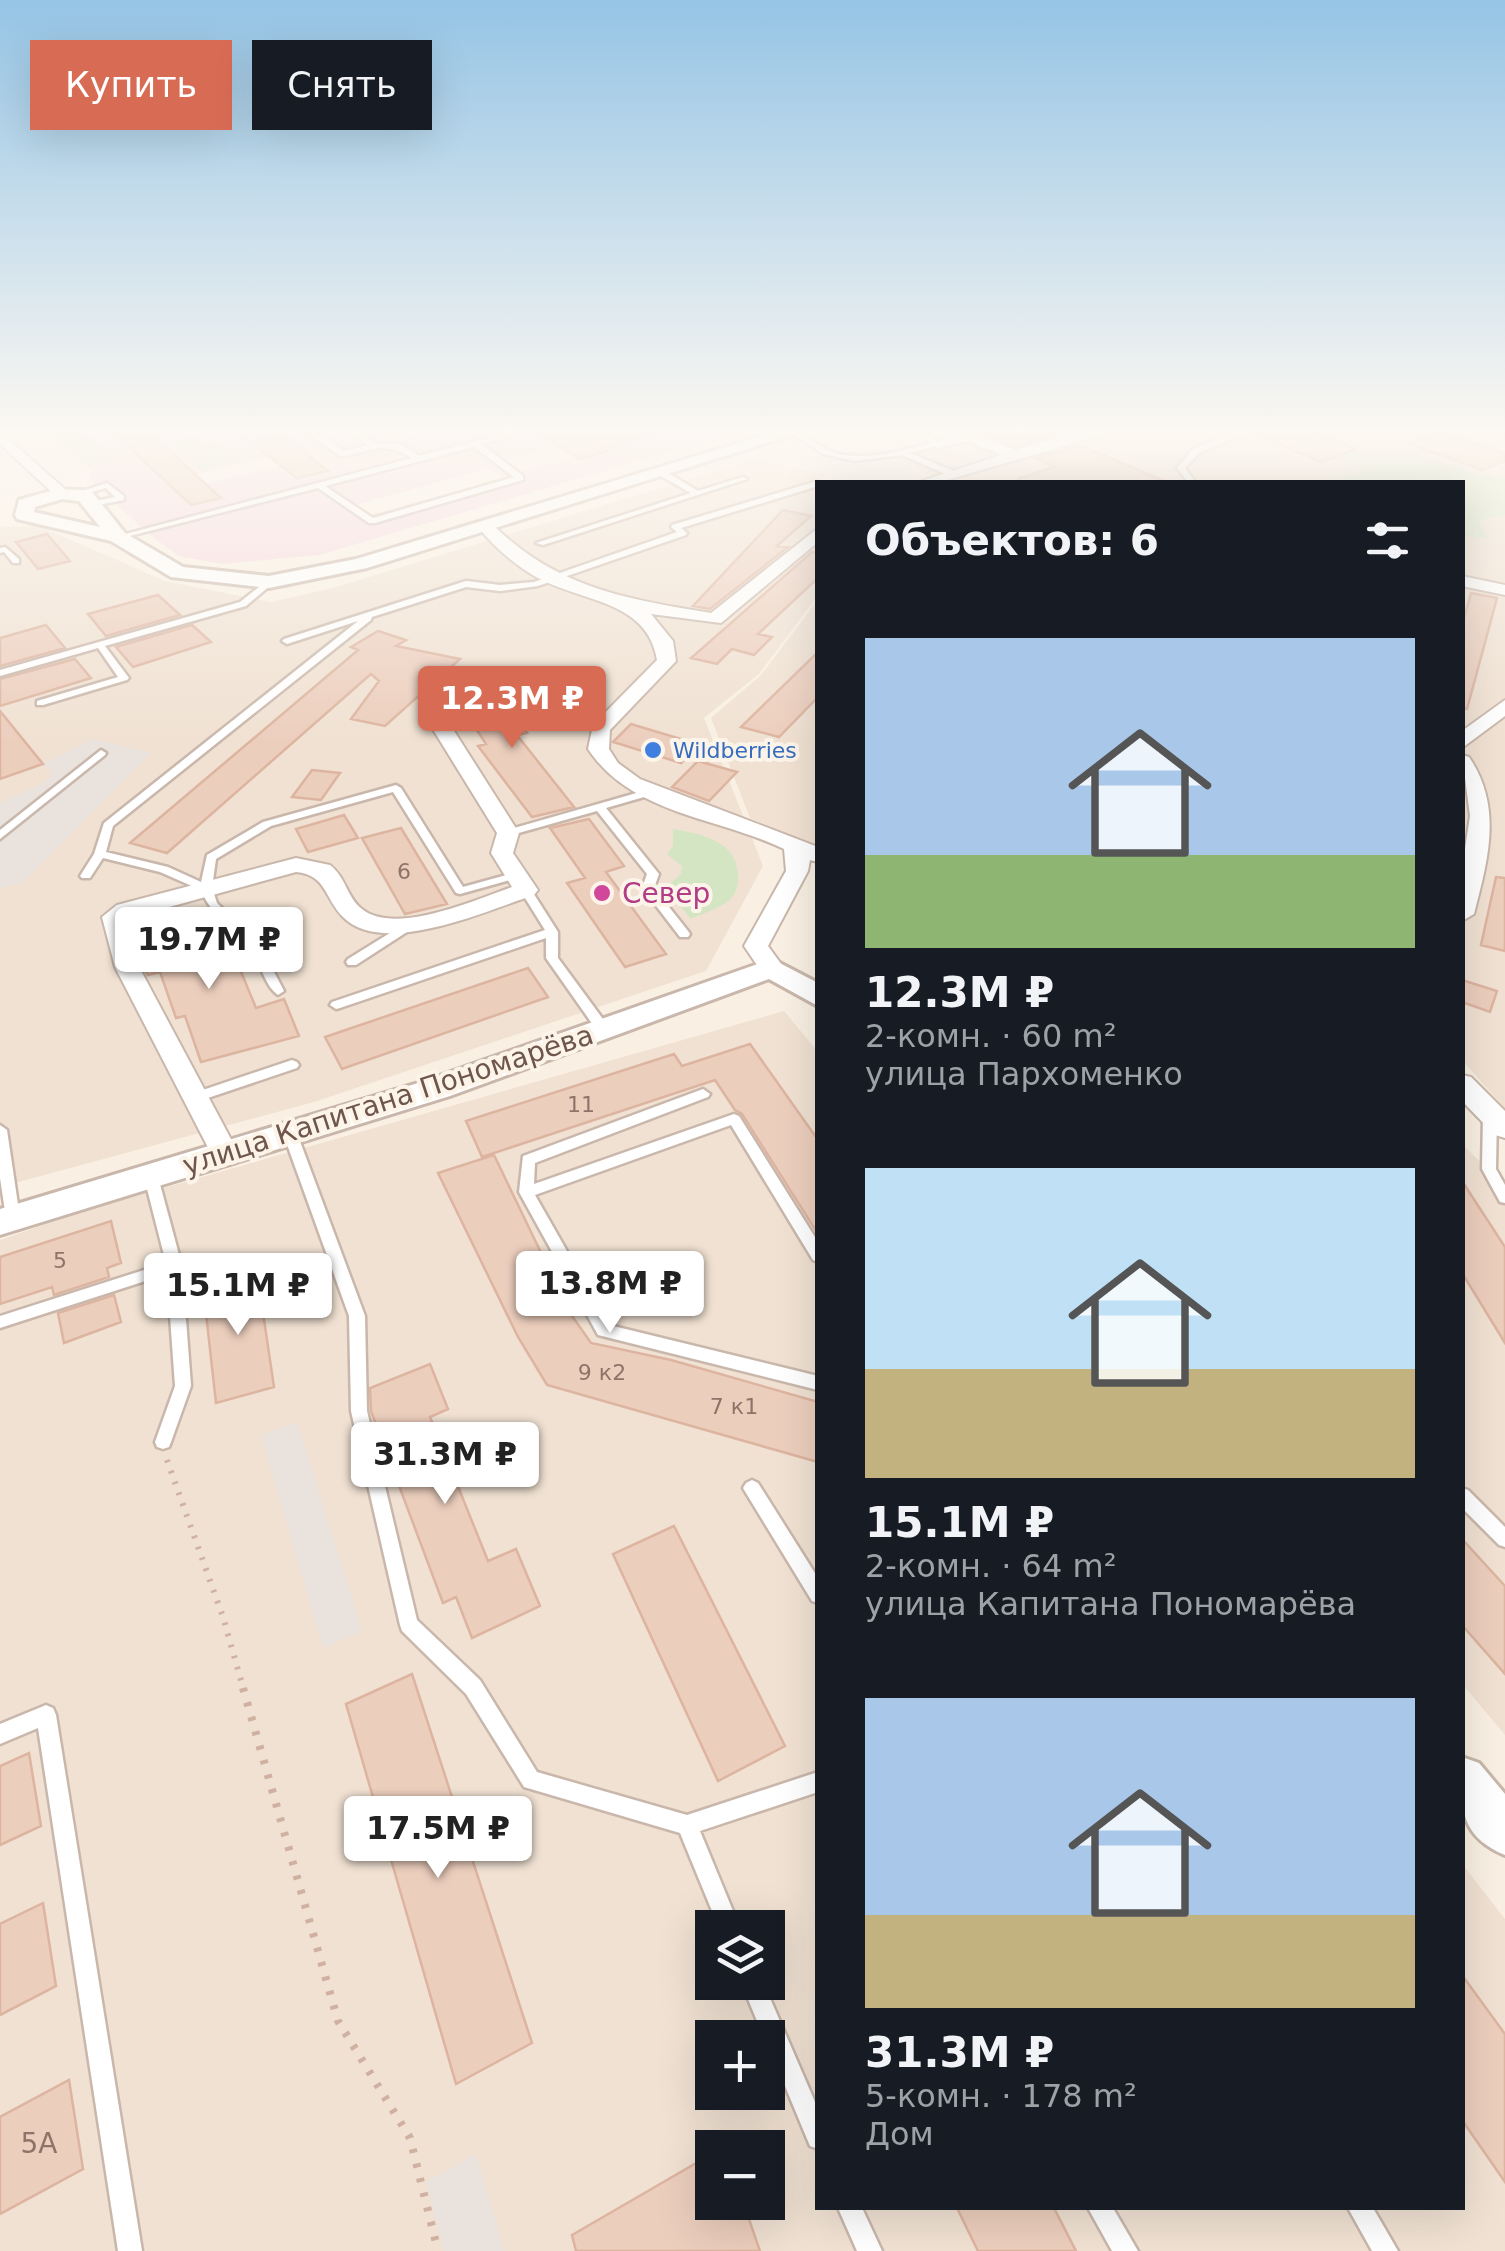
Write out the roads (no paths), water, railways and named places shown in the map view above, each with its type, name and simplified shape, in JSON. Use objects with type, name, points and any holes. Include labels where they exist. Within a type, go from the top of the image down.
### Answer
[{"type":"street","points":[[98,533],[118,538]]},
{"type":"street","points":[[113,533],[178,573],[269,582],[360,564],[465,533]]},
{"type":"street","points":[[492,533],[513,554],[551,578],[624,604],[647,617],[661,635],[667,661],[600,729],[596,739],[599,754],[647,793],[772,835],[807,855],[756,946],[772,968],[815,994]]},
{"type":"street","points":[[624,604],[715,618],[815,535]]},
{"type":"street","points":[[1465,582],[1505,590]]},
{"type":"street","points":[[1465,739],[1505,706]]},
{"type":"street","points":[[226,1156],[128,967],[114,916],[296,866],[314,866],[329,872],[355,916],[406,927],[522,883],[502,852],[508,833],[439,723]]},
{"type":"street","points":[[1465,764],[1483,814],[1465,900]]},
{"type":"street","name":"улица Капитана Пономарёва","points":[[6,1220],[291,1136],[772,968]]},
{"type":"street","points":[[1465,1087],[1498,1119]]},
{"type":"street","points":[[1465,1784],[1505,1831]]},
{"type":"lane","points":[[118,538],[136,533]]},
{"type":"lane","points":[[540,544],[574,533]]},
{"type":"lane","points":[[287,641],[466,584],[520,588],[680,533]]},
{"type":"lane","points":[[0,551],[5,549],[16,562]]},
{"type":"lane","points":[[0,672],[243,604],[269,582]]},
{"type":"lane","points":[[86,876],[100,854],[108,824],[376,611]]},
{"type":"lane","points":[[40,703],[124,678],[100,645]]},
{"type":"lane","points":[[0,836],[101,753]]},
{"type":"lane","points":[[278,991],[258,950],[212,904],[206,888],[211,857],[267,824],[396,788],[460,891],[522,883],[552,932],[552,958],[603,1029]]},
{"type":"lane","points":[[508,833],[647,793]]},
{"type":"lane","points":[[600,808],[653,874],[648,888],[684,934]]},
{"type":"lane","points":[[100,854],[164,869],[206,888]]},
{"type":"lane","points":[[352,962],[406,927]]},
{"type":"lane","points":[[336,1005],[552,932]]},
{"type":"lane","points":[[193,1098],[292,1065]]},
{"type":"lane","points":[[704,1094],[528,1160],[526,1192],[604,1330],[815,1382]]},
{"type":"lane","points":[[526,1192],[734,1119],[815,1251]]},
{"type":"lane","points":[[1498,1119],[1489,1170],[1505,1198]]},
{"type":"lane","points":[[0,1130],[6,1220]]},
{"type":"lane","points":[[291,1136],[356,1316],[359,1410],[409,1625],[473,1688],[531,1780],[688,1825],[815,1783]]},
{"type":"lane","points":[[152,1177],[174,1266],[183,1386],[163,1442]]},
{"type":"lane","points":[[0,1322],[174,1266]]},
{"type":"lane","points":[[752,1488],[815,1590]]},
{"type":"lane","points":[[1465,1499],[1505,1539]]},
{"type":"lane","points":[[0,1734],[46,1715],[130,2251]]},
{"type":"lane","points":[[688,1825],[723,1910]]},
{"type":"lane","points":[[760,2000],[815,2131]]},
{"type":"lane","points":[[851,2210],[870,2251]]},
{"type":"lane","points":[[1101,2210],[1126,2251]]},
{"type":"lane","points":[[1361,2210],[1386,2251]]},
{"type":"place","name":"Wildberries","points":[[653,750]]},
{"type":"place","name":"Север","points":[[602,893]]}]
